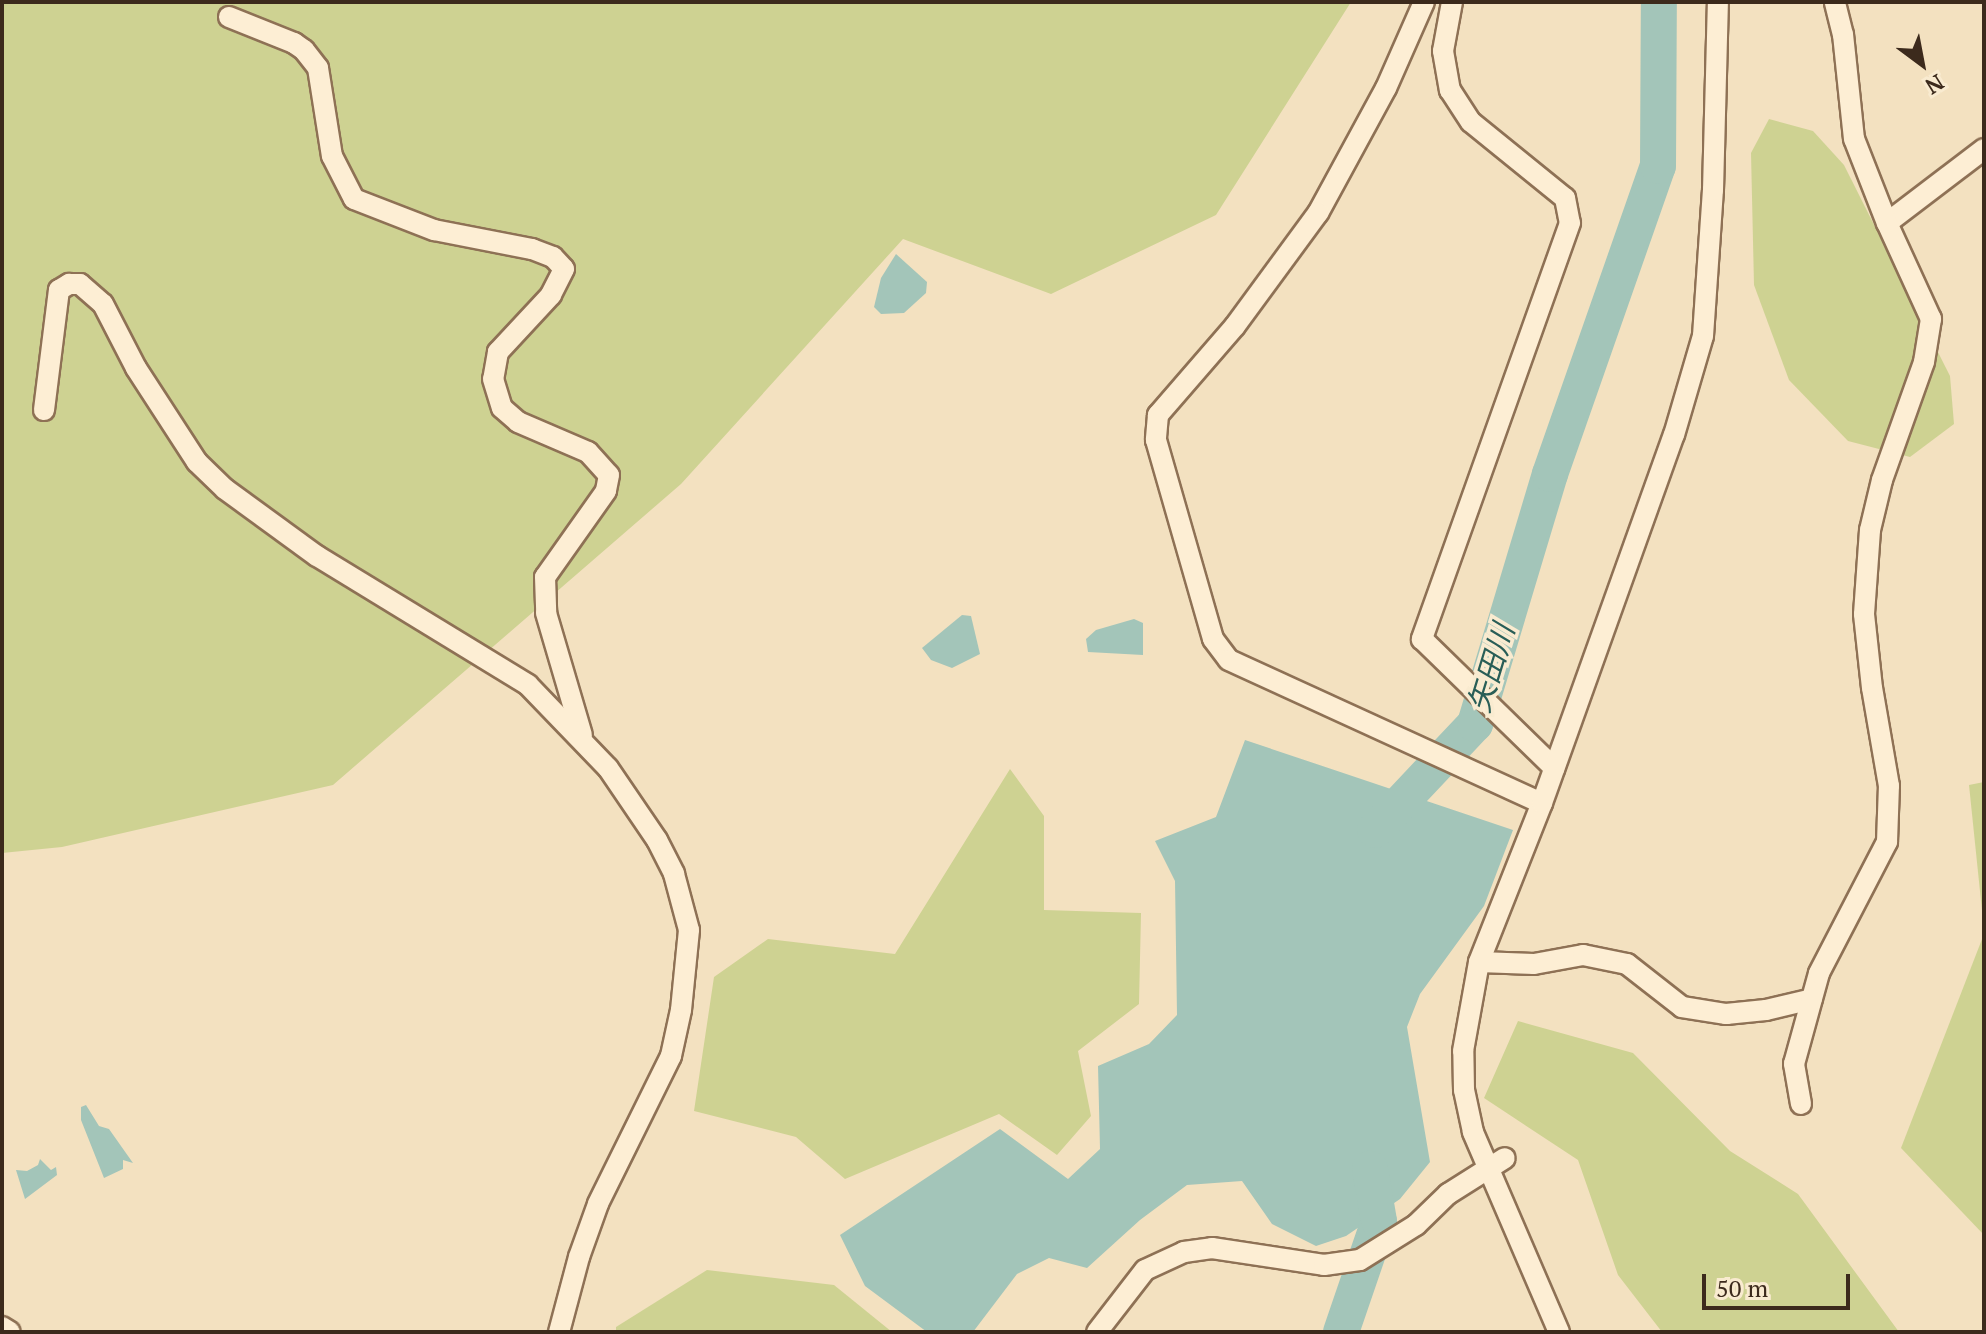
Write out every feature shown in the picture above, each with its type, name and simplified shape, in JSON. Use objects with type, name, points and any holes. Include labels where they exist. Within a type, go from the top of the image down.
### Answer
[{"type":"street","points":[[1424,2],[1386,88],[1318,213],[1235,326],[1158,415],[1156,440],[1213,639],[1229,660],[1542,803]]},
{"type":"street","points":[[1452,2],[1443,51],[1450,90],[1471,122],[1565,198],[1570,223],[1422,639],[1554,768]]},
{"type":"street","points":[[1559,1332],[1496,1164],[1473,1132],[1464,1090],[1463,1051],[1479,962],[1542,803],[1674,435],[1703,336],[1713,190],[1718,2]]},
{"type":"street","points":[[1801,1104],[1794,1064],[1819,973],[1887,842],[1889,786],[1872,688],[1864,614],[1870,530],[1882,480],[1924,362],[1931,319],[1887,223],[1854,139],[1843,59],[1843,35],[1835,2]]},
{"type":"street","points":[[229,17],[294,43],[318,68],[332,156],[354,199],[434,230],[532,249],[553,257],[564,269],[551,295],[527,316],[498,352],[493,379],[502,408],[518,422],[588,452],[609,475],[606,491],[545,577],[546,613],[584,742]]},
{"type":"street","points":[[1887,223],[1984,149]]},
{"type":"street","points":[[44,410],[59,290],[80,284],[103,304],[136,368],[197,462],[225,489],[317,556],[528,685],[608,768],[657,840],[674,874],[689,930],[681,1010],[671,1056],[598,1204],[559,1332]]},
{"type":"street","points":[[1479,962],[1534,964],[1583,955],[1627,964],[1682,1007],[1726,1014],[1766,1010],[1812,999]]},
{"type":"street","points":[[1097,1332],[1145,1270],[1184,1252],[1212,1248],[1324,1265],[1360,1260],[1416,1225],[1448,1194],[1496,1164]]},
{"type":"street","points":[[2,1327],[10,1332]]},
{"type":"green space","points":[[2,2],[1351,2],[1216,215],[1051,294],[903,239],[681,484],[333,785],[62,847],[2,853]]},
{"type":"green space","points":[[1769,119],[1813,131],[1844,165],[1950,376],[1954,424],[1910,457],[1848,441],[1789,380],[1754,285],[1751,153]]},
{"type":"green space","points":[[1010,769],[1044,816],[1044,910],[1141,913],[1139,1004],[1078,1051],[1091,1116],[1057,1155],[999,1114],[845,1179],[796,1137],[694,1111],[714,977],[768,939],[895,954]]},
{"type":"green space","points":[[1984,782],[1984,930],[1969,785]]},
{"type":"green space","points":[[1984,934],[1984,1235],[1901,1148]]},
{"type":"green space","points":[[1518,1021],[1633,1053],[1730,1151],[1798,1194],[1899,1332],[1662,1332],[1618,1275],[1578,1160],[1484,1098]]},
{"type":"green space","points":[[707,1270],[834,1285],[892,1332],[616,1332],[616,1327]]},
{"type":"water","points":[[896,254],[927,282],[926,293],[904,313],[881,314],[874,307],[881,278]]},
{"type":"water","points":[[962,615],[971,616],[980,654],[952,668],[931,660],[922,648]]},
{"type":"water","points":[[1134,619],[1143,623],[1143,655],[1088,652],[1086,639],[1096,630]]},
{"type":"water","points":[[1245,740],[1513,830],[1484,906],[1420,994],[1407,1027],[1430,1162],[1400,1199],[1346,1236],[1316,1246],[1272,1224],[1242,1181],[1187,1185],[1140,1220],[1087,1268],[1049,1258],[1017,1274],[973,1332],[927,1332],[865,1286],[840,1235],[1000,1129],[1068,1179],[1100,1149],[1098,1066],[1149,1044],[1177,1015],[1175,881],[1155,841],[1216,817]]},
{"type":"water","points":[[86,1105],[99,1126],[109,1129],[133,1163],[123,1160],[123,1169],[104,1178],[81,1120],[81,1107]]},
{"type":"water","points":[[40,1159],[51,1170],[56,1167],[57,1175],[25,1199],[16,1170],[27,1171],[38,1165]]},
{"type":"waterway","name":"矢田川","points":[[1375,830],[1475,724],[1550,474],[1658,166],[1659,2]]},
{"type":"waterway","name":"矢田川","points":[[1341,1332],[1379,1221],[1370,1169]]}]
